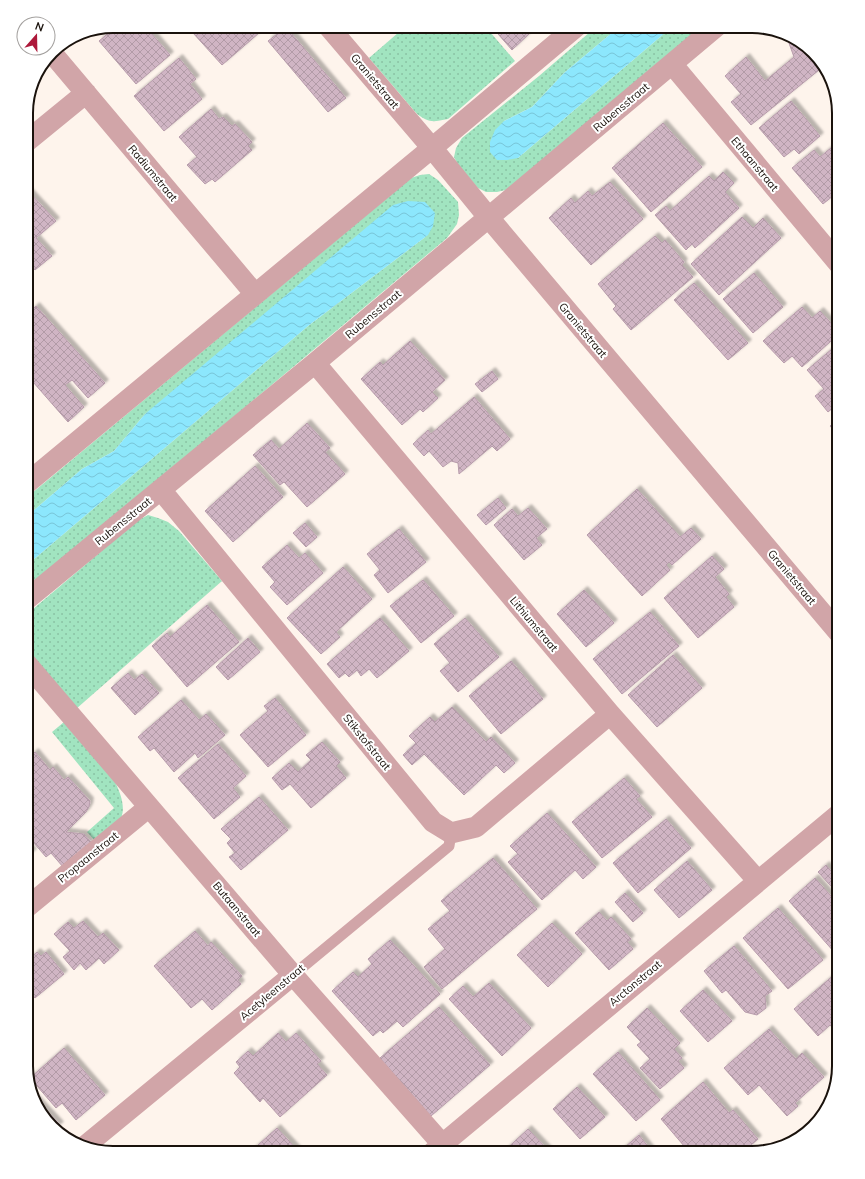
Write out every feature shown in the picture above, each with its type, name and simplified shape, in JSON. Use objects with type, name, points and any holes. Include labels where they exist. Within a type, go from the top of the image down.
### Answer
[{"type":"street","name":"Granietstraat","points":[[334,33],[832,625]]},
{"type":"street","points":[[33,478],[432,148],[568,33]]},
{"type":"street","name":"Rubensstraat","points":[[33,594],[315,363],[709,33]]},
{"type":"street","name":"Radiumstraat","points":[[55,57],[255,294]]},
{"type":"street","name":"Ethaanstraat","points":[[672,64],[832,256]]},
{"type":"street","points":[[33,136],[86,92]]},
{"type":"street","name":"Lithiumstraat","points":[[315,363],[610,714],[758,881]]},
{"type":"street","name":"Stikstofstraat","points":[[161,490],[433,822],[451,833]]},
{"type":"street","name":"Butaanstraat","points":[[33,671],[439,1146]]},
{"type":"street","points":[[451,833],[476,827],[610,714]]},
{"type":"street","name":"Propaanstraat","points":[[33,902],[149,807]]},
{"type":"street","name":"Arctonstraat","points":[[447,1146],[832,820]]},
{"type":"street","name":"Acetyleenstraat","points":[[89,1142],[292,975]]},
{"type":"lane","name":"Acetyleenstraat","points":[[292,975],[449,846],[451,833]]},
{"type":"green space","points":[[398,33],[491,33],[515,61],[448,119],[435,121],[425,119],[417,114],[369,58]]},
{"type":"green space","points":[[589,33],[612,33],[564,73],[532,107],[504,121],[518,158],[665,33],[697,33],[510,189],[497,192],[486,192],[478,188],[458,165],[454,157],[456,148],[462,138],[539,76]]},
{"type":"green space","points":[[429,174],[438,180],[458,202],[459,215],[457,224],[447,238],[206,440],[33,582],[33,560],[308,326],[428,235],[145,414],[114,451],[82,469],[33,511],[33,492],[411,178]]},
{"type":"green space","points":[[148,515],[168,522],[179,531],[222,581],[76,709],[33,658],[33,609],[137,521]]},
{"type":"green space","points":[[64,722],[115,782],[122,800],[123,809],[120,821],[96,842],[87,832],[114,808],[52,732]]},
{"type":"water","points":[[612,33],[665,33],[518,158],[497,160],[490,152],[490,142],[495,130],[504,121],[532,107],[564,73]]},
{"type":"water","points":[[408,201],[425,202],[435,213],[433,226],[428,235],[308,326],[33,560],[33,511],[82,469],[114,451],[145,414],[393,205]]},
{"type":"building","points":[[108,33],[151,33],[170,55],[136,84],[99,41]]},
{"type":"building","points":[[193,33],[259,33],[222,65]]},
{"type":"building","points":[[278,33],[291,33],[346,98],[328,112],[268,41]]},
{"type":"building","points":[[497,33],[528,33],[529,34],[512,50]]},
{"type":"building","points":[[789,42],[809,56],[819,70],[751,125],[731,102],[741,94],[725,76],[746,57],[765,81],[794,57]]},
{"type":"building","points":[[179,58],[196,79],[190,84],[202,99],[164,131],[134,96]]},
{"type":"building","points":[[791,101],[820,136],[799,154],[794,149],[784,157],[759,128]]},
{"type":"building","points":[[211,109],[219,119],[223,117],[232,126],[235,124],[252,142],[248,146],[252,150],[215,182],[212,179],[205,184],[187,165],[197,157],[179,137]]},
{"type":"building","points":[[663,123],[702,167],[651,212],[612,168]]},
{"type":"building","points":[[832,147],[832,197],[823,204],[792,168],[814,150],[820,157]]},
{"type":"building","points":[[723,172],[734,183],[725,192],[739,208],[695,248],[692,244],[686,250],[655,215],[666,206],[670,211],[709,176],[714,181]]},
{"type":"building","points":[[610,182],[643,219],[591,265],[549,218],[571,198],[575,203],[588,191],[592,196]]},
{"type":"building","points":[[33,196],[56,221],[36,238],[52,256],[35,270],[33,268]]},
{"type":"building","points":[[742,217],[753,228],[763,218],[781,238],[719,295],[691,264]]},
{"type":"building","points":[[655,236],[662,243],[665,240],[684,262],[682,265],[693,277],[631,330],[613,309],[616,306],[598,284]]},
{"type":"building","points":[[754,273],[783,307],[753,333],[723,299]]},
{"type":"building","points":[[694,283],[748,343],[728,360],[674,300]]},
{"type":"building","points":[[36,306],[105,383],[88,398],[72,380],[65,385],[84,407],[68,422],[33,382],[33,309]]},
{"type":"building","points":[[802,307],[812,318],[820,311],[832,324],[832,340],[802,367],[792,356],[784,363],[763,341]]},
{"type":"building","points":[[410,341],[445,380],[432,392],[438,398],[423,412],[420,409],[402,425],[361,379],[380,362],[383,365]]},
{"type":"building","points":[[832,349],[832,409],[828,412],[815,396],[824,389],[807,370]]},
{"type":"building","points":[[492,371],[498,379],[482,392],[475,384]]},
{"type":"building","points":[[474,397],[510,439],[497,451],[492,446],[459,474],[458,463],[451,461],[443,467],[429,451],[424,456],[413,444],[428,430],[431,434]]},
{"type":"building","points":[[307,423],[330,448],[325,452],[345,474],[307,507],[284,482],[280,485],[253,455],[271,440],[279,449]]},
{"type":"building","points":[[255,466],[283,497],[233,542],[205,511]]},
{"type":"building","points":[[637,489],[680,537],[691,528],[701,539],[672,565],[669,562],[666,565],[670,570],[642,596],[587,535]]},
{"type":"building","points":[[498,498],[506,508],[486,525],[477,515]]},
{"type":"building","points":[[528,508],[547,529],[536,538],[542,545],[524,560],[494,525],[512,509],[518,516]]},
{"type":"building","points":[[305,523],[317,537],[306,547],[293,533]]},
{"type":"building","points":[[399,529],[426,562],[388,593],[374,575],[380,570],[367,554]]},
{"type":"building","points":[[287,545],[299,558],[305,553],[323,573],[287,605],[270,587],[275,582],[262,567]]},
{"type":"building","points":[[712,556],[724,569],[715,577],[729,594],[726,597],[734,607],[698,638],[664,598]]},
{"type":"building","points":[[343,567],[372,599],[336,632],[340,637],[321,654],[287,618]]},
{"type":"building","points":[[423,580],[454,616],[421,643],[390,606]]},
{"type":"building","points":[[584,590],[614,623],[586,647],[557,614]]},
{"type":"building","points":[[207,605],[239,642],[187,687],[152,646],[167,633],[170,637]]},
{"type":"building","points":[[650,612],[679,646],[622,694],[593,659]]},
{"type":"building","points":[[380,618],[409,651],[377,678],[369,669],[361,676],[357,670],[349,677],[345,673],[339,678],[327,664]]},
{"type":"building","points":[[465,618],[499,657],[458,692],[440,671],[450,663],[434,644]]},
{"type":"building","points":[[248,638],[260,652],[228,680],[216,667]]},
{"type":"building","points":[[673,655],[702,688],[657,727],[628,695]]},
{"type":"building","points":[[511,661],[543,699],[501,734],[469,696]]},
{"type":"building","points":[[128,673],[134,680],[142,674],[159,693],[135,715],[111,688]]},
{"type":"building","points":[[275,698],[306,735],[268,767],[240,735],[268,711],[264,706]]},
{"type":"building","points":[[181,700],[199,720],[206,714],[225,735],[198,758],[195,753],[174,772],[154,748],[150,751],[138,737]]},
{"type":"building","points":[[452,707],[486,742],[491,737],[515,763],[504,773],[496,765],[464,795],[424,754],[412,765],[403,755],[416,743],[409,736],[430,717],[435,722]]},
{"type":"building","points":[[322,742],[340,762],[336,766],[346,778],[311,808],[290,784],[282,790],[272,778],[289,763],[298,772],[311,760],[306,755]]},
{"type":"building","points":[[218,744],[246,776],[233,788],[240,797],[214,819],[178,778]]},
{"type":"building","points":[[35,752],[50,770],[53,767],[64,780],[68,777],[90,801],[86,812],[66,832],[84,834],[91,842],[63,867],[51,853],[46,857],[33,842],[33,754]]},
{"type":"building","points":[[624,778],[640,796],[636,799],[652,817],[602,858],[572,822]]},
{"type":"building","points":[[259,797],[288,830],[241,870],[229,857],[235,853],[227,843],[231,839],[221,829]]},
{"type":"building","points":[[547,813],[596,867],[583,879],[575,870],[542,900],[508,862],[518,854],[510,846]]},
{"type":"building","points":[[666,819],[691,848],[638,893],[613,863]]},
{"type":"building","points":[[493,858],[537,909],[442,989],[424,967],[445,949],[428,929],[450,911],[441,901]]},
{"type":"building","points":[[687,861],[712,890],[679,918],[654,890]]},
{"type":"building","points":[[826,865],[832,872],[832,887],[818,872]]},
{"type":"building","points":[[815,878],[832,897],[832,950],[789,901]]},
{"type":"building","points":[[625,893],[643,913],[633,922],[615,902]]},
{"type":"building","points":[[778,908],[823,960],[788,989],[743,938]]},
{"type":"building","points":[[599,912],[607,921],[611,917],[631,939],[627,942],[633,949],[609,970],[575,933]]},
{"type":"building","points":[[83,921],[98,937],[103,933],[119,950],[104,964],[99,958],[86,970],[80,963],[74,970],[63,957],[70,951],[54,934],[68,922],[74,928]]},
{"type":"building","points":[[552,923],[582,954],[548,987],[517,955]]},
{"type":"building","points":[[195,931],[208,946],[211,942],[242,976],[238,980],[241,984],[212,1010],[202,999],[191,1008],[154,966]]},
{"type":"building","points":[[390,940],[440,994],[403,1027],[397,1021],[383,1033],[380,1030],[373,1036],[332,991],[353,972],[358,977],[372,964],[368,959]]},
{"type":"building","points":[[734,946],[772,991],[765,996],[766,1008],[757,1015],[745,1012],[726,990],[722,993],[704,971]]},
{"type":"building","points":[[37,952],[41,956],[46,952],[64,974],[35,998],[33,996],[33,956]]},
{"type":"building","points":[[832,977],[832,1027],[830,1025],[818,1036],[794,1009]]},
{"type":"building","points":[[489,983],[531,1028],[502,1056],[449,999],[463,986],[473,997]]},
{"type":"building","points":[[703,990],[732,1021],[708,1042],[680,1011]]},
{"type":"building","points":[[439,1007],[490,1065],[431,1116],[380,1058]]},
{"type":"building","points":[[647,1008],[680,1043],[674,1049],[682,1058],[678,1061],[684,1068],[660,1089],[640,1068],[650,1059],[637,1045],[641,1042],[627,1027]]},
{"type":"building","points":[[769,1029],[796,1059],[802,1053],[824,1077],[795,1103],[798,1106],[787,1116],[759,1085],[748,1095],[724,1068]]},
{"type":"building","points":[[278,1033],[286,1042],[296,1033],[321,1061],[317,1064],[327,1075],[280,1117],[263,1098],[260,1102],[234,1073],[240,1067],[236,1062],[248,1051],[253,1056]]},
{"type":"building","points":[[64,1048],[105,1095],[76,1120],[62,1103],[56,1108],[35,1084],[34,1075]]},
{"type":"building","points":[[618,1052],[660,1100],[636,1121],[593,1074]]},
{"type":"building","points":[[703,1082],[729,1113],[733,1110],[758,1139],[750,1146],[684,1146],[661,1119]]},
{"type":"building","points":[[577,1087],[605,1117],[580,1139],[553,1109]]},
{"type":"building","points":[[48,1112],[60,1125],[53,1119]]},
{"type":"building","points":[[277,1128],[294,1146],[257,1146]]},
{"type":"building","points":[[528,1129],[544,1146],[510,1146]]},
{"type":"building","points":[[639,1135],[648,1146],[626,1146]]}]
